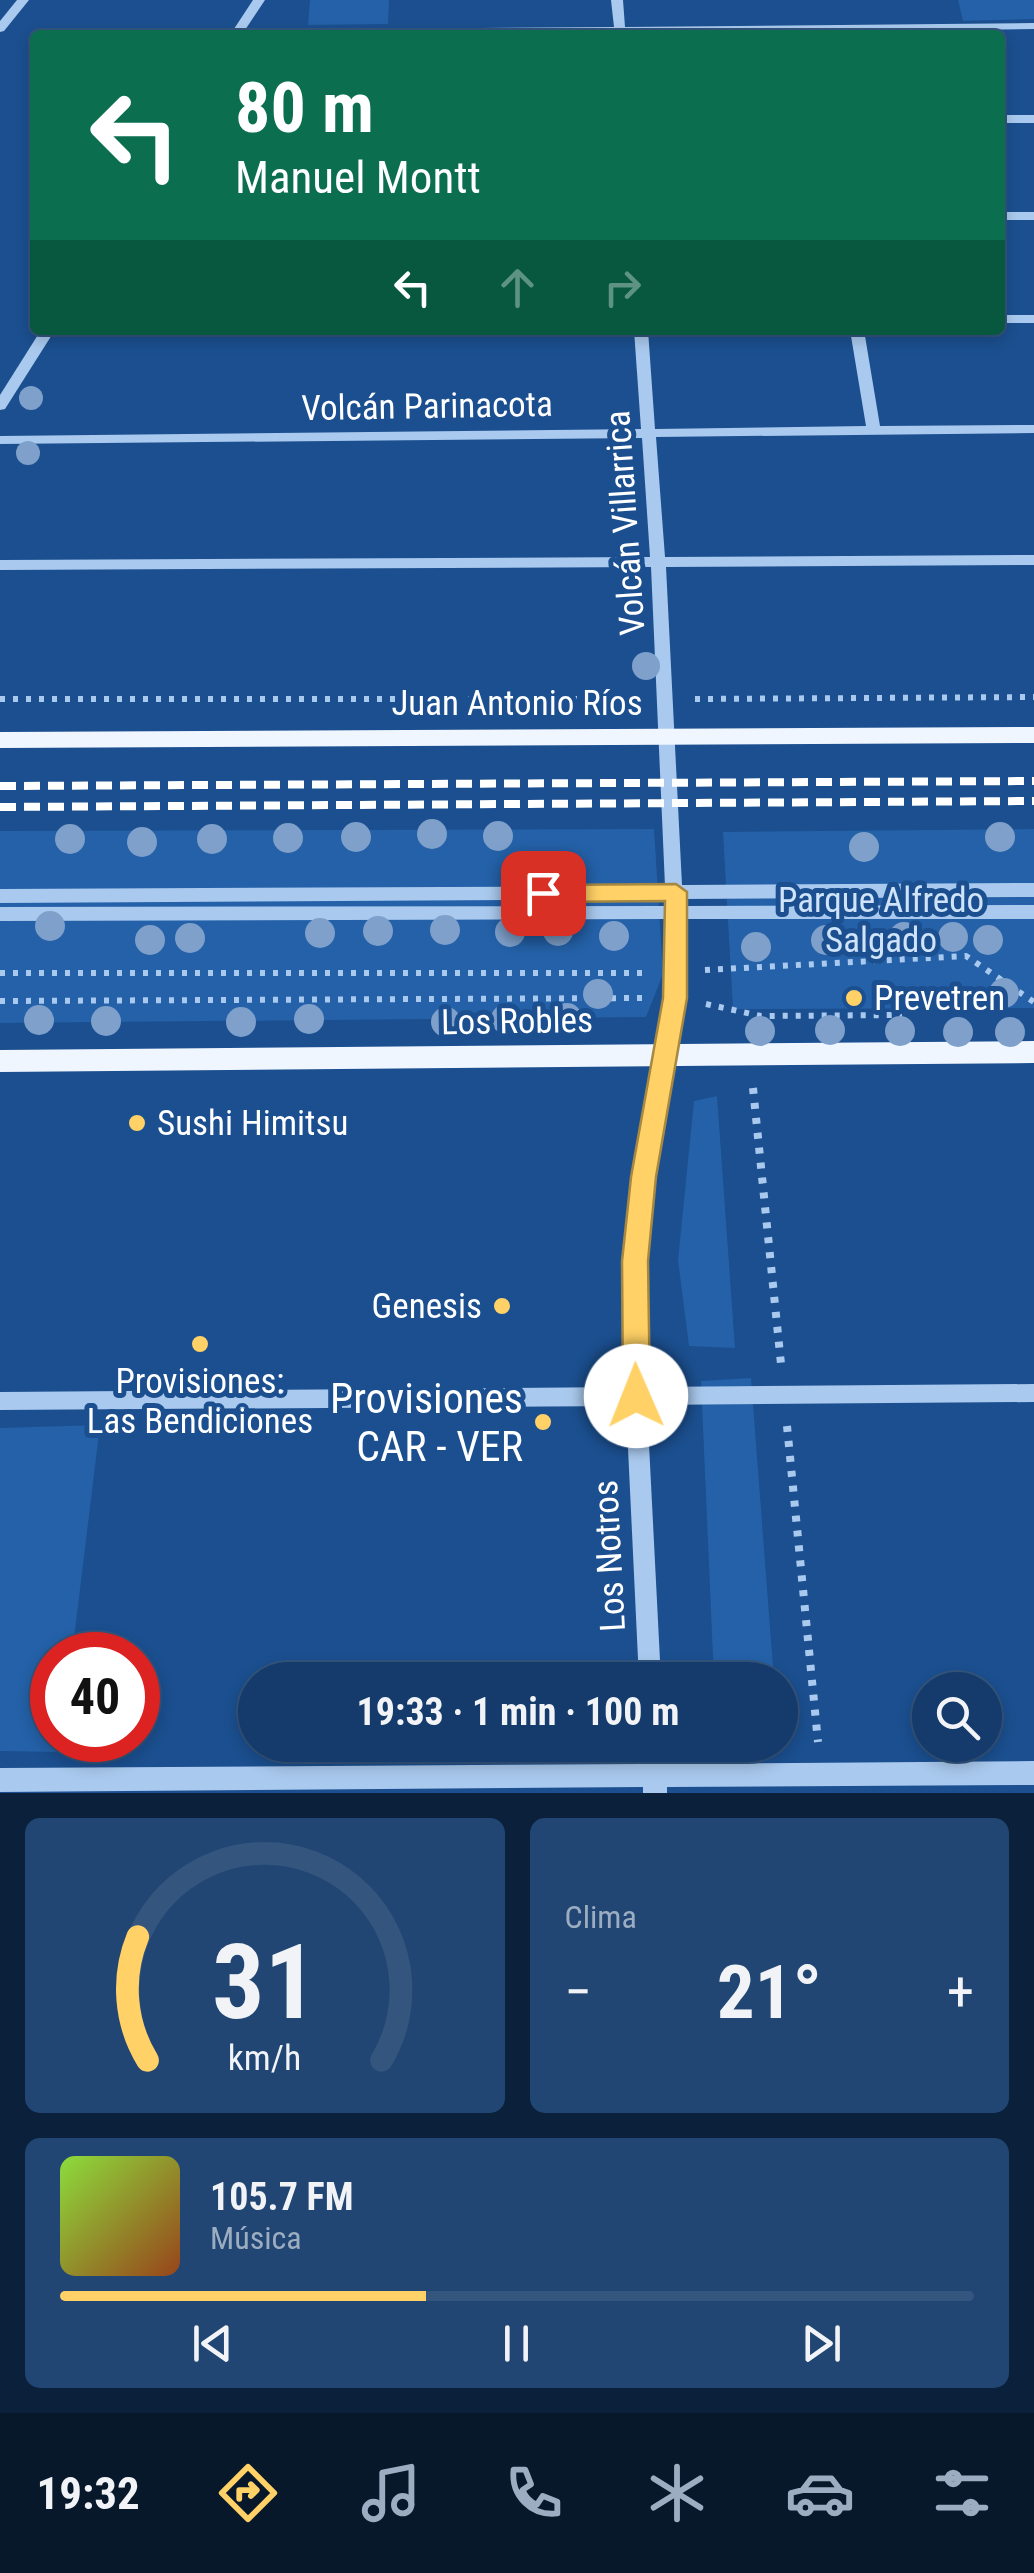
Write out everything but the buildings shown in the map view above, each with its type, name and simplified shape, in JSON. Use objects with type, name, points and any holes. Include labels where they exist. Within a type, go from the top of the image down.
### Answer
[{"type":"main road","name":"Juan Antonio Ríos","points":[[0,740],[1034,735]]},
{"type":"main road","name":"Los Robles","points":[[0,1061],[1034,1052]]},
{"type":"street","points":[[0,29],[23,0]]},
{"type":"street","points":[[239,30],[258,0]]},
{"type":"street","points":[[617,0],[620,30]]},
{"type":"street","points":[[797,30],[1034,26]]},
{"type":"street","points":[[1005,119],[1034,118]]},
{"type":"street","points":[[1005,216],[1034,216]]},
{"type":"street","points":[[1005,318],[1034,318]]},
{"type":"street","points":[[0,406],[45,335]]},
{"type":"street","name":"Volcán Villarrica","points":[[641,335],[676,902]]},
{"type":"street","points":[[858,335],[874,431]]},
{"type":"street","name":"Volcán Parinacota","points":[[0,440],[1034,429]]},
{"type":"street","points":[[0,564],[1034,560]]},
{"type":"street","points":[[0,914],[676,902],[1034,890]]},
{"type":"street","points":[[0,896],[676,902],[1034,912]]},
{"type":"street","name":"Los Notros","points":[[649,1662],[636,1396],[638,1218],[675,998],[676,902]]},
{"type":"street","points":[[0,1401],[1034,1393]]},
{"type":"street","points":[[0,1780],[655,1784],[821,1774],[1034,1773]]},
{"type":"path","points":[[0,699],[1034,698]]},
{"type":"path","points":[[0,973],[624,976],[966,956],[1034,1002]]},
{"type":"path","points":[[0,1002],[675,998],[761,1016],[917,1015]]},
{"type":"path","points":[[754,1089],[821,1774]]},
{"type":"green space","points":[[310,0],[389,0],[388,24],[308,25]]},
{"type":"green space","points":[[958,0],[1034,0],[1034,19],[963,21]]},
{"type":"green space","points":[[654,829],[663,974],[646,1017],[0,1023],[0,831]]},
{"type":"green space","name":"Parque Alfredo Salgado","points":[[1034,829],[1034,1008],[733,1009],[723,832]]},
{"type":"green space","points":[[717,1096],[735,1348],[689,1346],[678,1260],[694,1101]]},
{"type":"green space","points":[[751,1378],[773,1662],[713,1662],[701,1381]]},
{"type":"green space","points":[[100,1425],[75,1632],[30,1632],[30,1752],[0,1751],[0,1428]]},
{"type":"railway","points":[[0,786],[1034,781]]},
{"type":"railway","points":[[0,807],[1034,801]]},
{"type":"place","name":"Prevetren","points":[[854,998]]},
{"type":"place","name":"Sushi Himitsu","points":[[137,1123]]},
{"type":"place","name":"Genesis","points":[[502,1306]]},
{"type":"place","name":"Provisiones: Las Bendiciones","points":[[200,1344]]},
{"type":"place","name":"Provisiones CAR - VER","points":[[543,1422]]},
{"type":"route","points":[[543,893],[676,892],[675,998],[643,1177],[635,1261],[636,1396]]}]
